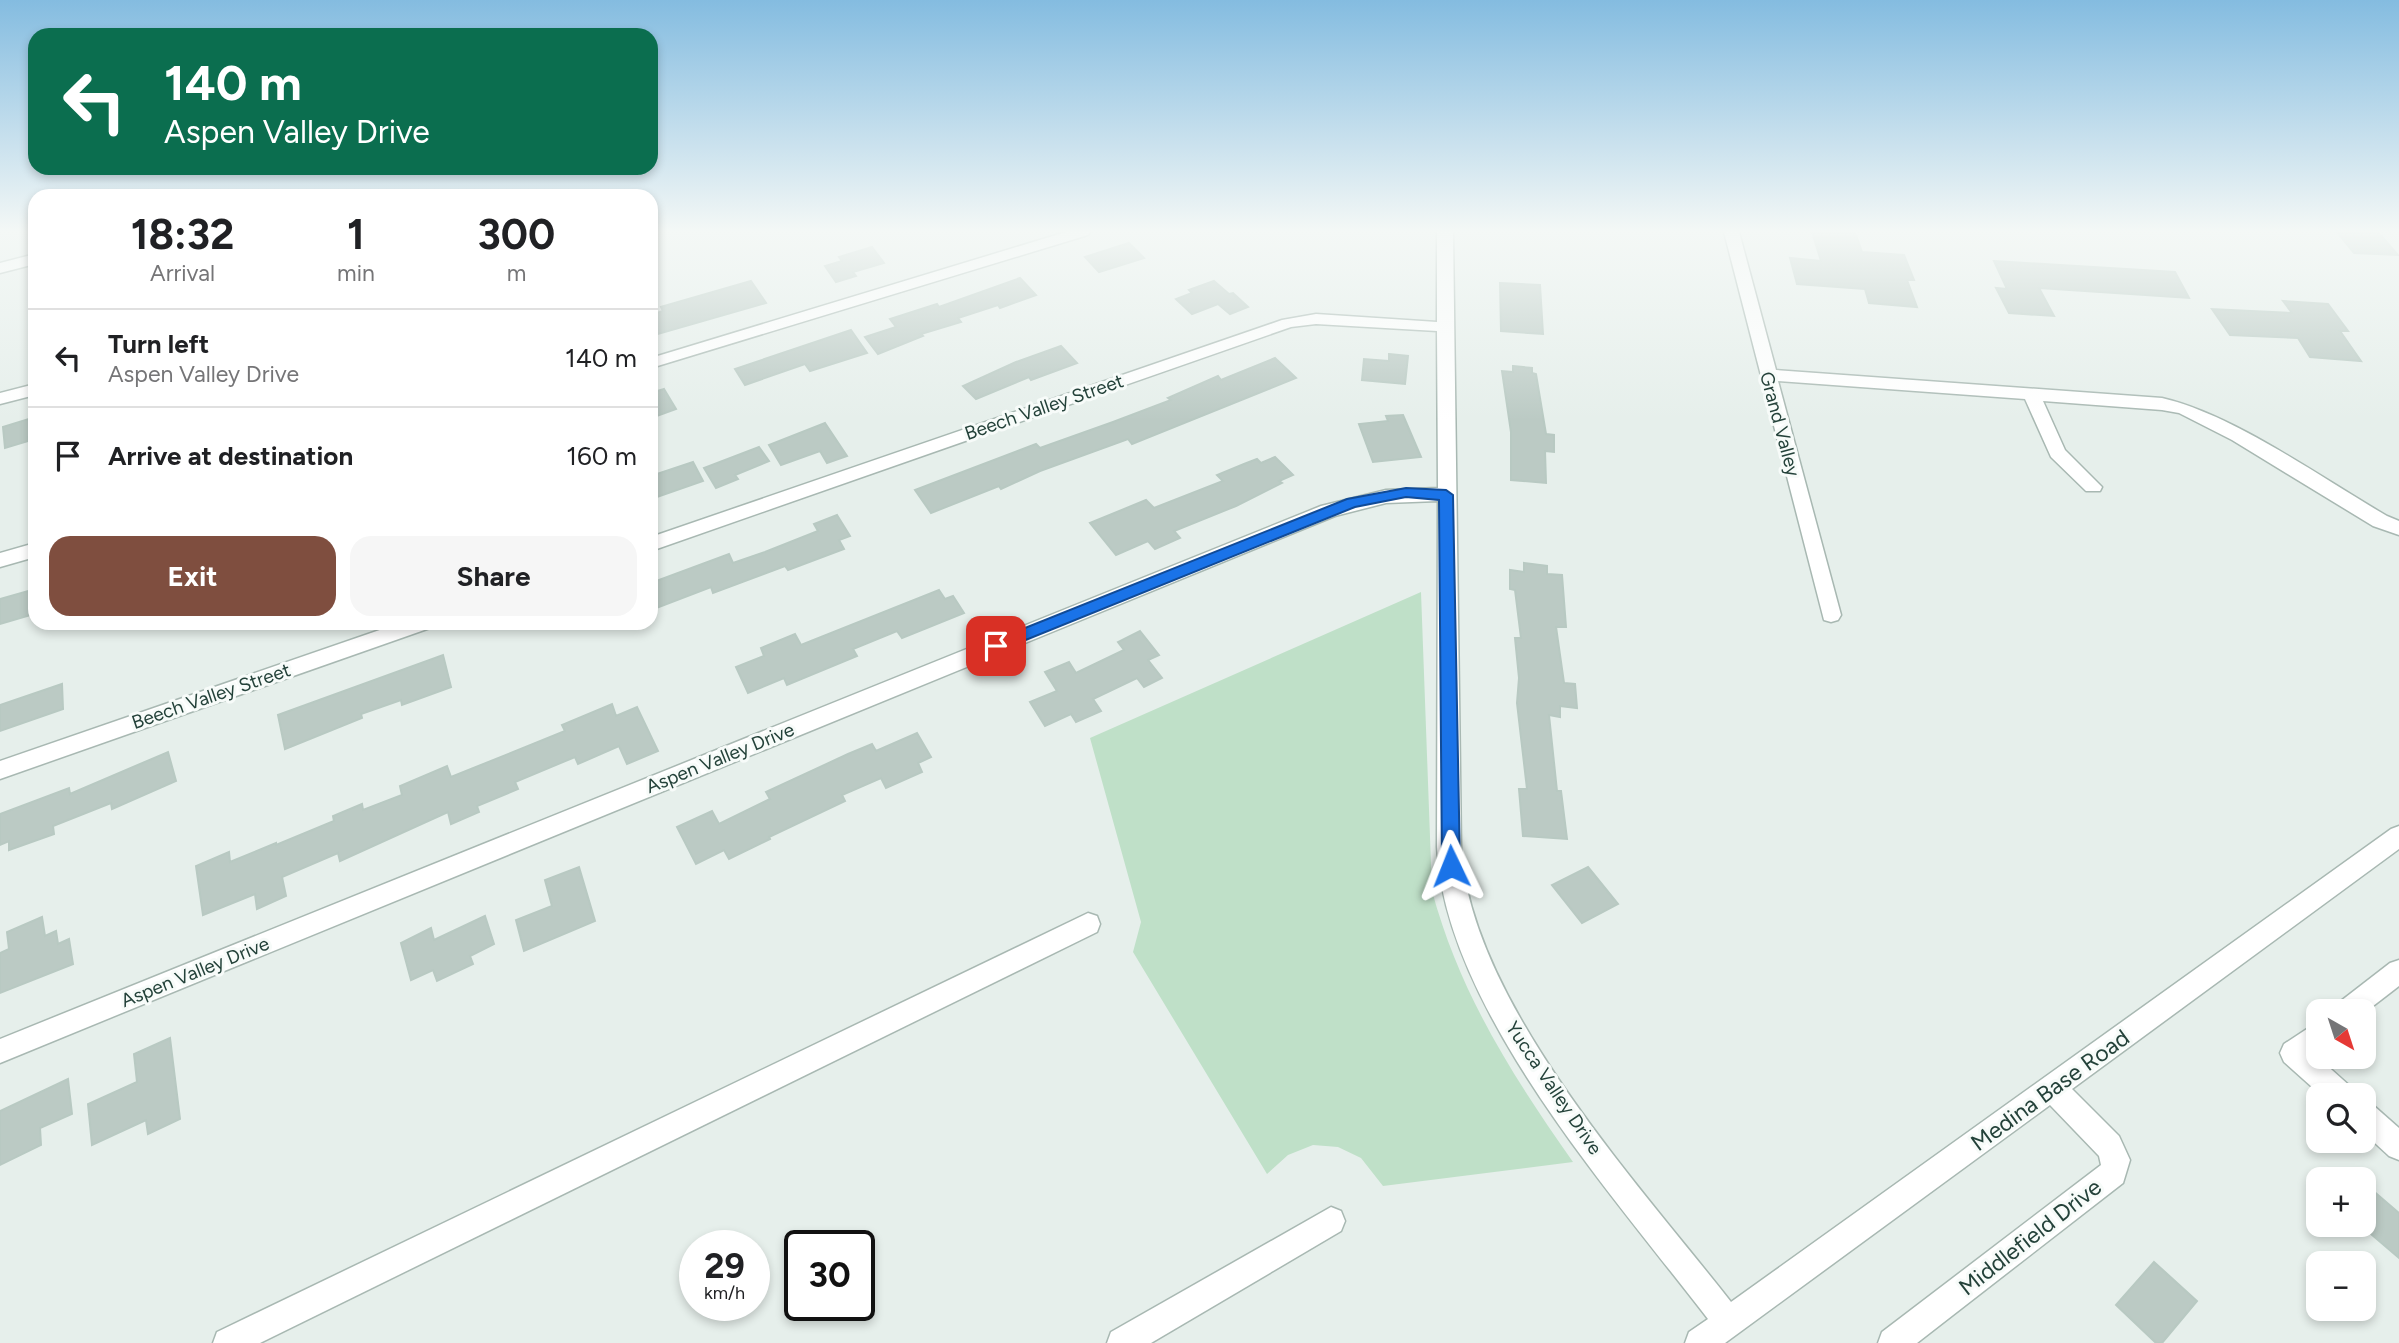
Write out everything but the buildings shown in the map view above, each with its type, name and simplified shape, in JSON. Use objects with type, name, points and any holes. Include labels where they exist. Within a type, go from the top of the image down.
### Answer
[{"type":"street","points":[[658,361],[876,295]]},
{"type":"street","name":"Yucca Valley Drive","points":[[1446,295],[1450,852],[1462,916],[1486,981],[1522,1048],[1570,1119],[1729,1322]]},
{"type":"street","name":"Grand Valley","points":[[1747,295],[1831,615]]},
{"type":"street","name":"Beech Valley Street","points":[[658,542],[1288,323],[1316,319],[1446,327]]},
{"type":"street","points":[[1767,375],[2162,404],[2184,409],[2238,436],[2380,521],[2399,528]]},
{"type":"street","points":[[0,399],[28,391]]},
{"type":"street","points":[[2031,394],[2057,453],[2093,486]]},
{"type":"street","name":"Aspen Valley Drive","points":[[0,1051],[1328,511],[1382,495],[1406,492],[1446,495]]},
{"type":"street","points":[[0,560],[28,552]]},
{"type":"street","name":"Beech Valley Street","points":[[0,770],[403,630]]},
{"type":"street","name":"Medina Base Road","points":[[1700,1343],[2399,836]]},
{"type":"street","points":[[242,1340],[1088,924]]},
{"type":"street","points":[[2363,999],[2399,971]]},
{"type":"street","points":[[2306,1043],[2293,1053],[2306,1064]]},
{"type":"street","points":[[2311,1069],[2327,1083]]},
{"type":"street","name":"Middlefield Drive","points":[[1893,1343],[2113,1173],[2116,1160],[2109,1146],[2052,1088]]},
{"type":"street","points":[[2376,1126],[2399,1146]]},
{"type":"street","points":[[1122,1343],[1331,1221]]},
{"type":"green space","points":[[1421,592],[1432,891],[1457,965],[1490,1032],[1529,1097],[1573,1162],[1383,1186],[1361,1158],[1338,1147],[1313,1145],[1288,1155],[1267,1174],[1133,952],[1141,922],[1090,738]]},
{"type":"route","points":[[996,646],[1352,502],[1406,492],[1446,495],[1451,866]]}]
